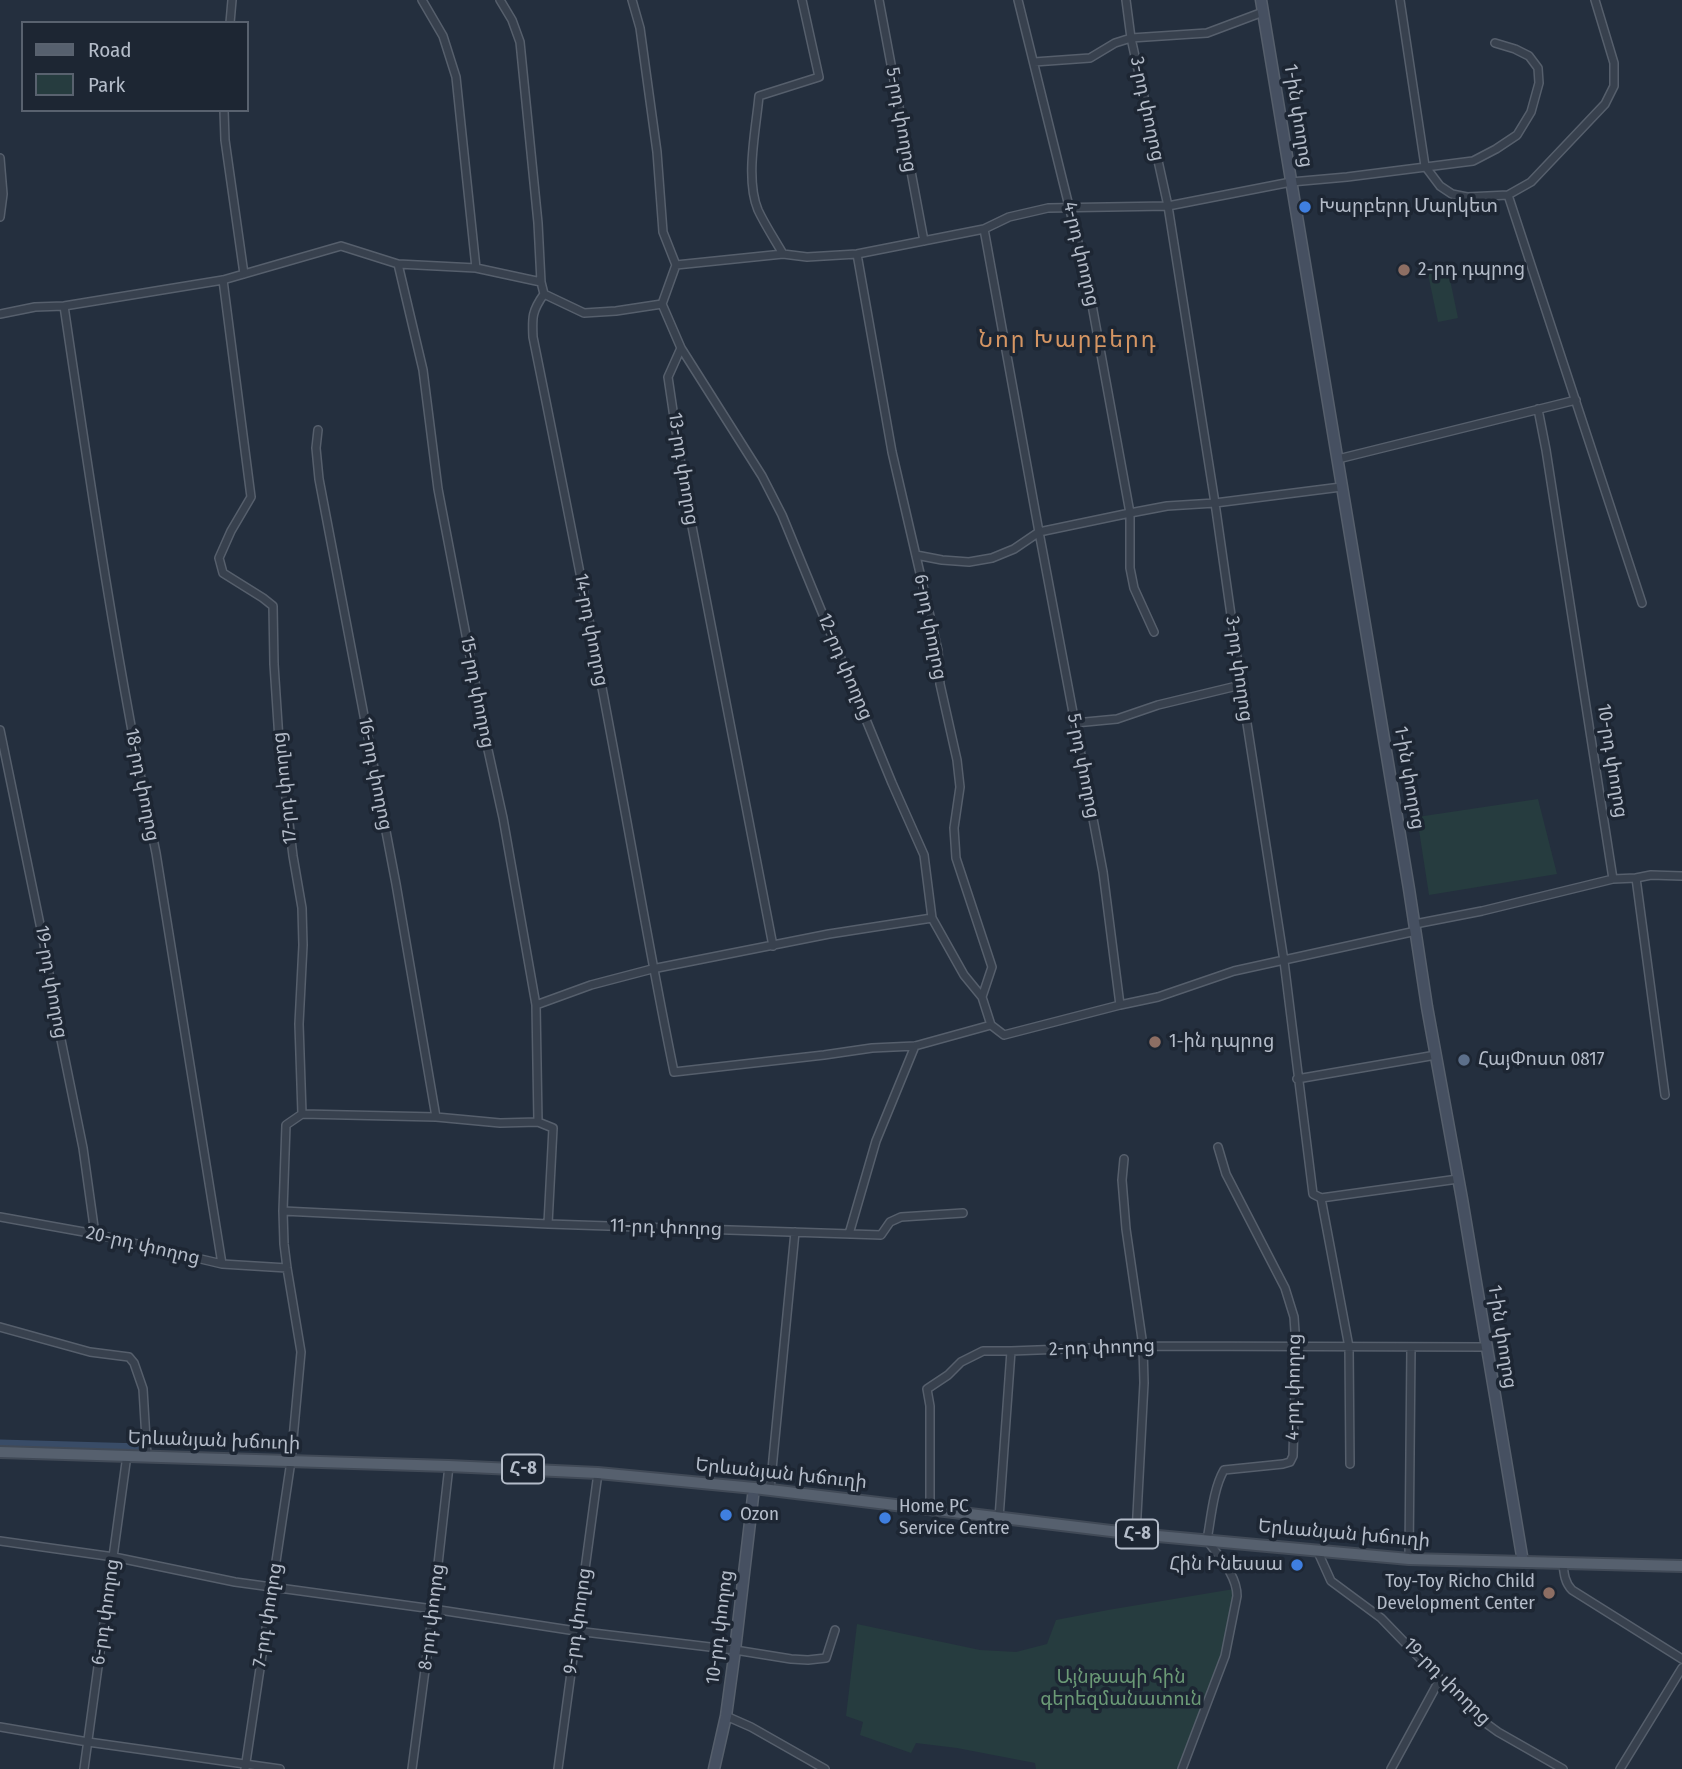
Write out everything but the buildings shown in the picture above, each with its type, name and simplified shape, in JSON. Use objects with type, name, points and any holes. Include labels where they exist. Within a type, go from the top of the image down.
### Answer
[{"type":"main road","name":"1-ին փողոց","points":[[1261,0],[1523,1562]]},
{"type":"main road","name":"Երևանյան խճուղի","points":[[0,1452],[147,1455],[598,1473],[754,1488],[1136,1534],[1409,1559],[1682,1566]]},
{"type":"main road","name":"10-րդ փողոց","points":[[715,1769],[726,1716],[754,1488]]},
{"type":"street","points":[[230,21],[232,0]]},
{"type":"street","points":[[422,0],[443,36],[456,77],[476,268]]},
{"type":"street","points":[[500,0],[512,20],[520,42],[544,294],[584,313],[662,303]]},
{"type":"street","points":[[632,0],[640,28],[657,152],[663,232],[676,265],[662,303],[681,348]]},
{"type":"street","points":[[783,254],[758,209],[754,193],[754,147],[759,96],[819,77],[802,0]]},
{"type":"street","name":"5-րդ փողոց","points":[[879,0],[924,241]]},
{"type":"street","name":"4-րդ փողոց","points":[[1018,0],[1088,283],[1130,513],[1130,568],[1134,588],[1154,632]]},
{"type":"street","name":"3-րդ փողոց","points":[[1126,0],[1131,38],[1168,206],[1284,961],[1313,1194],[1321,1198]]},
{"type":"street","points":[[1400,0],[1425,166],[1440,186],[1452,194],[1467,197],[1508,195],[1531,182],[1605,104],[1614,86],[1614,63],[1595,0]]},
{"type":"street","points":[[1034,62],[1090,58],[1115,43],[1131,38],[1207,33],[1263,12]]},
{"type":"street","points":[[676,265],[783,254],[807,257],[857,254],[984,229],[1009,218],[1048,208],[1168,206],[1291,182],[1473,161],[1517,135],[1531,112],[1539,83],[1538,68],[1529,56],[1494,43]]},
{"type":"street","points":[[224,112],[225,140],[244,274]]},
{"type":"street","points":[[0,158],[3,194],[0,217]]},
{"type":"street","points":[[1508,195],[1642,603]]},
{"type":"street","name":"5-րդ փողոց","points":[[984,229],[1103,872],[1120,1005]]},
{"type":"street","points":[[0,314],[223,280],[341,246],[398,264],[476,268],[541,282]]},
{"type":"street","name":"6-րդ փողոց","points":[[857,254],[892,452],[938,651],[940,684],[957,760],[960,788],[954,839],[956,858],[992,967],[982,997]]},
{"type":"street","name":"15-րդ փողոց","points":[[398,264],[423,370],[438,489],[503,818],[536,1005],[538,1122]]},
{"type":"street","name":"17-րդ փողոց","points":[[223,280],[251,497],[219,558],[223,573],[273,606],[279,740],[302,908],[299,1024],[302,1114]]},
{"type":"street","name":"14-րդ փողոց","points":[[544,294],[534,308],[533,337],[618,771],[652,969],[674,1072],[872,1048],[915,1046]]},
{"type":"street","name":"18-րդ փողոց","points":[[64,306],[120,666],[156,853],[222,1264]]},
{"type":"street","name":"12-րդ փողոց","points":[[681,348],[762,476],[782,516],[924,855],[932,918],[964,975],[982,997]]},
{"type":"street","name":"13-րդ փողոց","points":[[681,348],[668,377],[682,471],[773,946]]},
{"type":"street","points":[[1338,459],[1576,400]]},
{"type":"street","name":"10-րդ փողոց","points":[[1538,409],[1614,880]]},
{"type":"street","name":"16-րդ փողոց","points":[[318,430],[316,449],[319,479],[396,884],[436,1117]]},
{"type":"street","points":[[916,555],[969,562],[992,558],[1020,545],[1039,532],[1130,513],[1167,506],[1215,503],[1342,487]]},
{"type":"street","points":[[1075,723],[1116,719],[1158,705],[1241,685]]},
{"type":"street","name":"19-րդ փողոց","points":[[0,730],[83,1148],[95,1234]]},
{"type":"street","points":[[982,997],[991,1025],[1004,1035],[1157,998],[1234,971],[1614,880],[1651,875],[1682,876]]},
{"type":"street","points":[[1636,878],[1665,1095]]},
{"type":"street","points":[[536,1005],[591,985],[652,969],[829,934],[932,918]]},
{"type":"street","points":[[849,1234],[876,1142],[915,1046],[991,1025]]},
{"type":"street","points":[[1297,1079],[1436,1055]]},
{"type":"street","points":[[291,1461],[301,1352],[287,1268],[283,1211],[286,1125],[302,1114],[436,1117],[499,1123],[538,1122],[553,1128],[548,1224]]},
{"type":"street","name":"4-րդ փողոց","points":[[1207,1540],[1220,1476],[1224,1470],[1283,1464],[1290,1462],[1293,1456],[1296,1346],[1294,1317],[1285,1288],[1226,1174],[1218,1147]]},
{"type":"street","points":[[1124,1159],[1122,1180],[1126,1228],[1143,1346],[1144,1383],[1136,1534]]},
{"type":"street","points":[[1350,1464],[1349,1347],[1321,1198],[1458,1180]]},
{"type":"street","name":"11-րդ փողոց","points":[[283,1211],[548,1224],[881,1235],[890,1222],[901,1217],[963,1213]]},
{"type":"street","name":"20-րդ փողոց","points":[[0,1217],[95,1234],[222,1264],[287,1268]]},
{"type":"street","points":[[770,1490],[796,1232]]},
{"type":"street","points":[[0,1327],[90,1352],[129,1357],[134,1363],[142,1389],[147,1455]]},
{"type":"street","name":"2-րդ փողոց","points":[[930,1509],[930,1406],[927,1389],[961,1362],[983,1351],[1143,1346],[1486,1347]]},
{"type":"street","points":[[1409,1559],[1411,1347]]},
{"type":"street","points":[[999,1518],[1011,1351]]},
{"type":"street","name":"6-րդ փողոց","points":[[84,1769],[127,1455]]},
{"type":"street","name":"7-րդ փողոց","points":[[245,1766],[291,1461]]},
{"type":"street","name":"8-րդ փողոց","points":[[412,1769],[449,1466]]},
{"type":"street","name":"9-րդ փողոց","points":[[558,1769],[598,1473]]},
{"type":"street","points":[[1182,1769],[1225,1656],[1237,1596],[1233,1576],[1207,1540]]},
{"type":"street","points":[[0,1541],[336,1597],[800,1660],[826,1658],[835,1630]]},
{"type":"street","name":"19-րդ փողոց","points":[[1317,1550],[1331,1581],[1381,1618],[1440,1679],[1498,1732],[1563,1769]]},
{"type":"street","points":[[1563,1564],[1565,1579],[1572,1591],[1682,1659]]},
{"type":"street","points":[[1620,1769],[1682,1668]]},
{"type":"street","points":[[1391,1769],[1440,1679]]},
{"type":"street","points":[[726,1716],[751,1727],[825,1769]]},
{"type":"street","points":[[0,1727],[245,1766],[280,1769]]},
{"type":"green space","points":[[1448,270],[1458,318],[1438,322],[1428,274]]},
{"type":"green space","points":[[1538,799],[1557,874],[1429,895],[1417,817]]},
{"type":"green space","name":"Այնթապի հին գերեզմանատուն","points":[[1234,1589],[1221,1660],[1177,1769],[1036,1769],[1035,1763],[916,1743],[911,1753],[860,1735],[863,1722],[846,1716],[857,1624],[980,1650],[1016,1652],[1047,1644],[1056,1620]]},
{"type":"waterway","points":[[0,1444],[142,1448]]},
{"type":"place","name":"Խարբերդ Մարկետ","points":[[1305,207]]},
{"type":"place","name":"2-րդ դպրոց","points":[[1404,270]]},
{"type":"place","name":"1-ին դպրոց","points":[[1155,1042]]},
{"type":"place","name":"ՀայՓոստ 0817","points":[[1464,1060]]},
{"type":"place","name":"Ozon","points":[[726,1515]]},
{"type":"place","name":"Home PC Service Centre","points":[[885,1518]]},
{"type":"place","name":"Հին Ինեսսա","points":[[1297,1565]]},
{"type":"place","name":"Toy-Toy Richo Child Development Center","points":[[1549,1593]]},
{"type":"district","name":"Նոր Խարբերդ","points":[[1068,341]]}]
